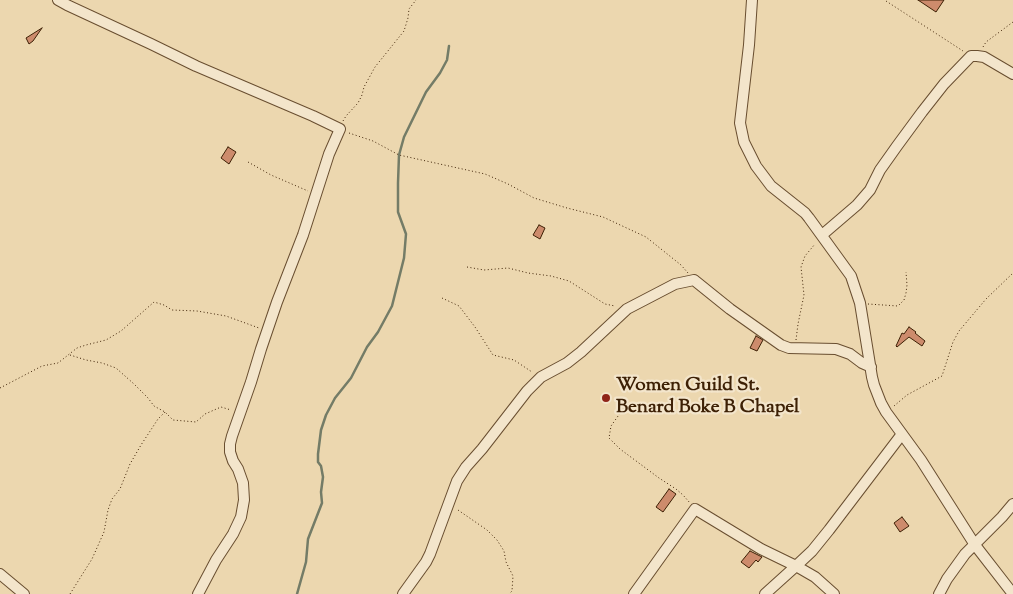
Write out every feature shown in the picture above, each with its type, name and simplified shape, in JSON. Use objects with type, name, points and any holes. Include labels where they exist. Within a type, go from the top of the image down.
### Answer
[{"type":"street","points":[[58,0],[67,6],[196,66],[340,129],[329,154],[303,235],[266,331],[230,444],[233,461],[243,483],[242,517],[198,594]]},
{"type":"street","points":[[752,0],[740,123],[744,142],[756,166],[771,186],[804,213],[851,276],[860,303],[874,385],[886,412],[921,460],[975,545],[1013,594]]},
{"type":"street","points":[[822,235],[858,205],[870,190],[880,170],[922,112],[944,84],[974,56],[991,61],[1013,74]]},
{"type":"street","points":[[402,594],[430,554],[457,481],[466,467],[522,398],[541,377],[567,363],[581,352],[627,309],[675,284],[694,280],[781,345],[796,348],[836,349],[850,354],[871,367]]},
{"type":"street","points":[[765,594],[812,551],[902,434]]},
{"type":"street","points":[[939,594],[954,568],[965,554],[1013,504]]},
{"type":"street","points":[[634,594],[696,509],[761,549],[814,577],[834,594]]},
{"type":"street","points":[[0,574],[24,594]]},
{"type":"path","points":[[416,0],[409,9],[404,31],[375,66],[358,103],[346,116],[340,129],[373,141],[399,155],[485,174],[534,198],[603,217],[646,238],[682,265],[694,280]]},
{"type":"path","points":[[886,1],[974,56],[986,42],[1013,22]]},
{"type":"path","points":[[248,162],[271,175],[316,194]]},
{"type":"path","points":[[796,348],[798,324],[804,295],[801,268],[805,256],[822,235]]},
{"type":"path","points":[[467,267],[484,270],[508,268],[560,278],[569,281],[605,304],[627,309]]},
{"type":"path","points":[[860,303],[898,306],[904,300],[906,293],[906,272]]},
{"type":"path","points":[[886,412],[908,395],[942,376],[953,342],[959,331],[986,299],[1013,273]]},
{"type":"path","points":[[442,298],[459,306],[493,355],[514,360],[541,377]]},
{"type":"path","points":[[0,388],[42,366],[58,363],[77,348],[106,340],[121,331],[154,302],[172,310],[197,310],[226,316],[266,331]]},
{"type":"path","points":[[69,355],[116,368],[154,406],[165,412],[173,420],[196,422],[205,414],[221,407],[241,413]]},
{"type":"path","points":[[628,402],[611,426],[609,438],[620,449],[683,495],[696,509]]},
{"type":"path","points":[[70,594],[92,560],[104,532],[112,499],[120,489],[130,464],[140,445],[165,412]]},
{"type":"path","points":[[448,504],[488,530],[497,540],[504,551],[506,562],[513,576],[512,591],[509,594]]},
{"type":"building","points":[[918,0],[944,0],[936,12]]},
{"type":"building","points":[[42,28],[33,41],[29,44],[26,38]]},
{"type":"building","points":[[228,147],[236,152],[229,164],[221,158]]},
{"type":"building","points":[[539,225],[545,228],[540,239],[533,235]]},
{"type":"building","points":[[909,327],[925,341],[922,346],[909,337],[897,347],[902,333],[904,334]]},
{"type":"building","points":[[756,336],[763,340],[757,351],[750,348]]},
{"type":"building","points":[[669,489],[676,494],[663,512],[656,507]]},
{"type":"building","points":[[902,517],[909,526],[900,532],[894,523]]},
{"type":"building","points":[[750,551],[762,557],[758,562],[756,560],[749,568],[741,562]]},
{"type":"waterway","points":[[297,594],[306,562],[308,539],[322,503],[323,477],[321,466],[318,462],[321,430],[335,398],[351,378],[392,306],[404,258],[406,234],[398,212],[399,155],[404,137],[426,92],[447,60],[449,46]]},
{"type":"place","name":"Women Guild St. Benard Boke B Chapel","points":[[606,398]]}]
